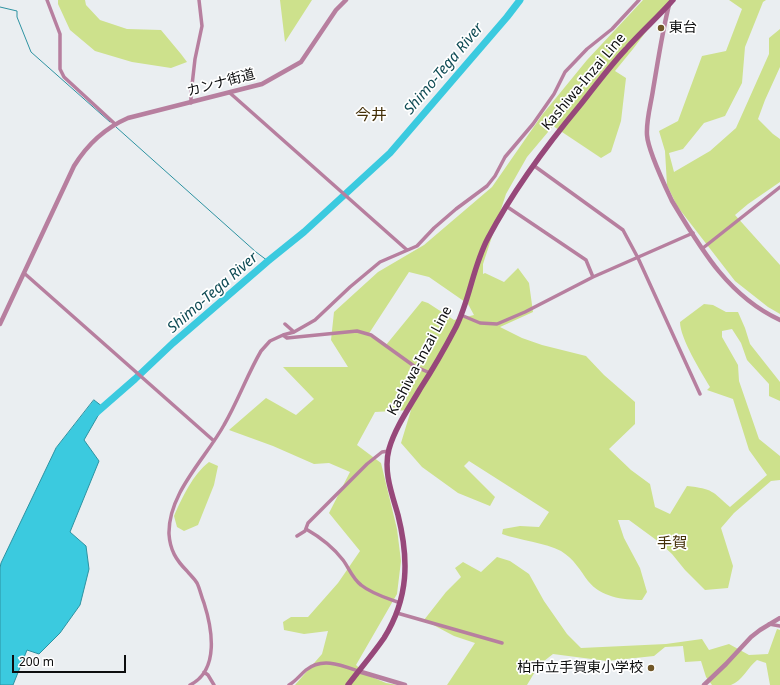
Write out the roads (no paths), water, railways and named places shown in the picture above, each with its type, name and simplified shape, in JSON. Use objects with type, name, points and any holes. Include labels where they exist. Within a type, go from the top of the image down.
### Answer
[{"type":"main road","name":"Kashiwa-Inzai Line","points":[[348,685],[384,638],[397,613],[400,603],[405,574],[406,552],[389,482],[387,462],[394,434],[457,325],[481,253],[506,206],[550,142],[615,61],[673,0]]},
{"type":"street","points":[[47,0],[60,34],[60,69],[64,78],[114,125]]},
{"type":"street","points":[[191,103],[195,59],[202,26],[199,0]]},
{"type":"street","name":"カンナ街道","points":[[0,324],[74,166],[80,156],[93,142],[114,125],[138,114],[191,103],[262,84],[301,62],[336,10],[346,0]]},
{"type":"street","points":[[190,685],[198,680],[204,672],[208,663],[212,640],[207,616],[196,581],[176,560],[172,552],[169,523],[189,475],[214,441],[231,412],[245,380],[261,351],[270,341],[294,332],[315,320],[380,262],[417,246],[434,228],[456,209],[488,186],[505,157],[533,124],[554,94],[565,72],[587,49],[612,29],[640,0]]},
{"type":"street","points":[[669,5],[649,117],[647,136],[649,146],[666,189],[716,269],[734,289],[752,305],[780,320]]},
{"type":"street","points":[[230,93],[407,250]]},
{"type":"street","points":[[533,165],[623,230],[638,258],[700,394]]},
{"type":"street","points":[[703,248],[780,187]]},
{"type":"street","points":[[506,206],[586,260],[593,277]]},
{"type":"street","points":[[461,315],[480,323],[497,324],[525,312],[593,277],[693,233]]},
{"type":"street","points":[[24,273],[214,441]]},
{"type":"street","points":[[285,324],[294,332]]},
{"type":"street","points":[[283,335],[287,338],[357,331],[366,333],[414,366],[430,373]]},
{"type":"street","points":[[296,536],[303,533],[308,523],[367,464],[382,452],[389,451]]},
{"type":"street","points":[[306,529],[327,542],[343,560],[352,575],[360,584],[369,591],[400,603]]},
{"type":"street","points":[[397,613],[502,644]]},
{"type":"street","points":[[704,685],[751,638],[769,624],[780,618]]},
{"type":"street","points":[[769,624],[780,626]]},
{"type":"street","points":[[289,685],[309,668],[321,662],[339,665],[405,685]]},
{"type":"street","points":[[204,672],[208,675],[214,685]]},
{"type":"water","points":[[94,400],[103,407],[84,440],[99,461],[70,532],[86,546],[89,569],[80,605],[60,633],[39,654],[27,650],[13,685],[0,685],[1,563],[56,448]]},
{"type":"waterway","name":"Shimo-Tega River","points":[[96,413],[173,343],[304,232],[390,153],[520,0]]},
{"type":"waterway","points":[[0,7],[17,11],[17,17],[31,52],[110,122]]},
{"type":"waterway","points":[[116,127],[268,261]]},
{"type":"place","name":"東台","points":[[661,28]]},
{"type":"place","name":"柏市立手賀東小学校","points":[[651,668]]},
{"type":"district","name":"今井","points":[[371,115]]},
{"type":"district","name":"手賀","points":[[672,544]]}]
